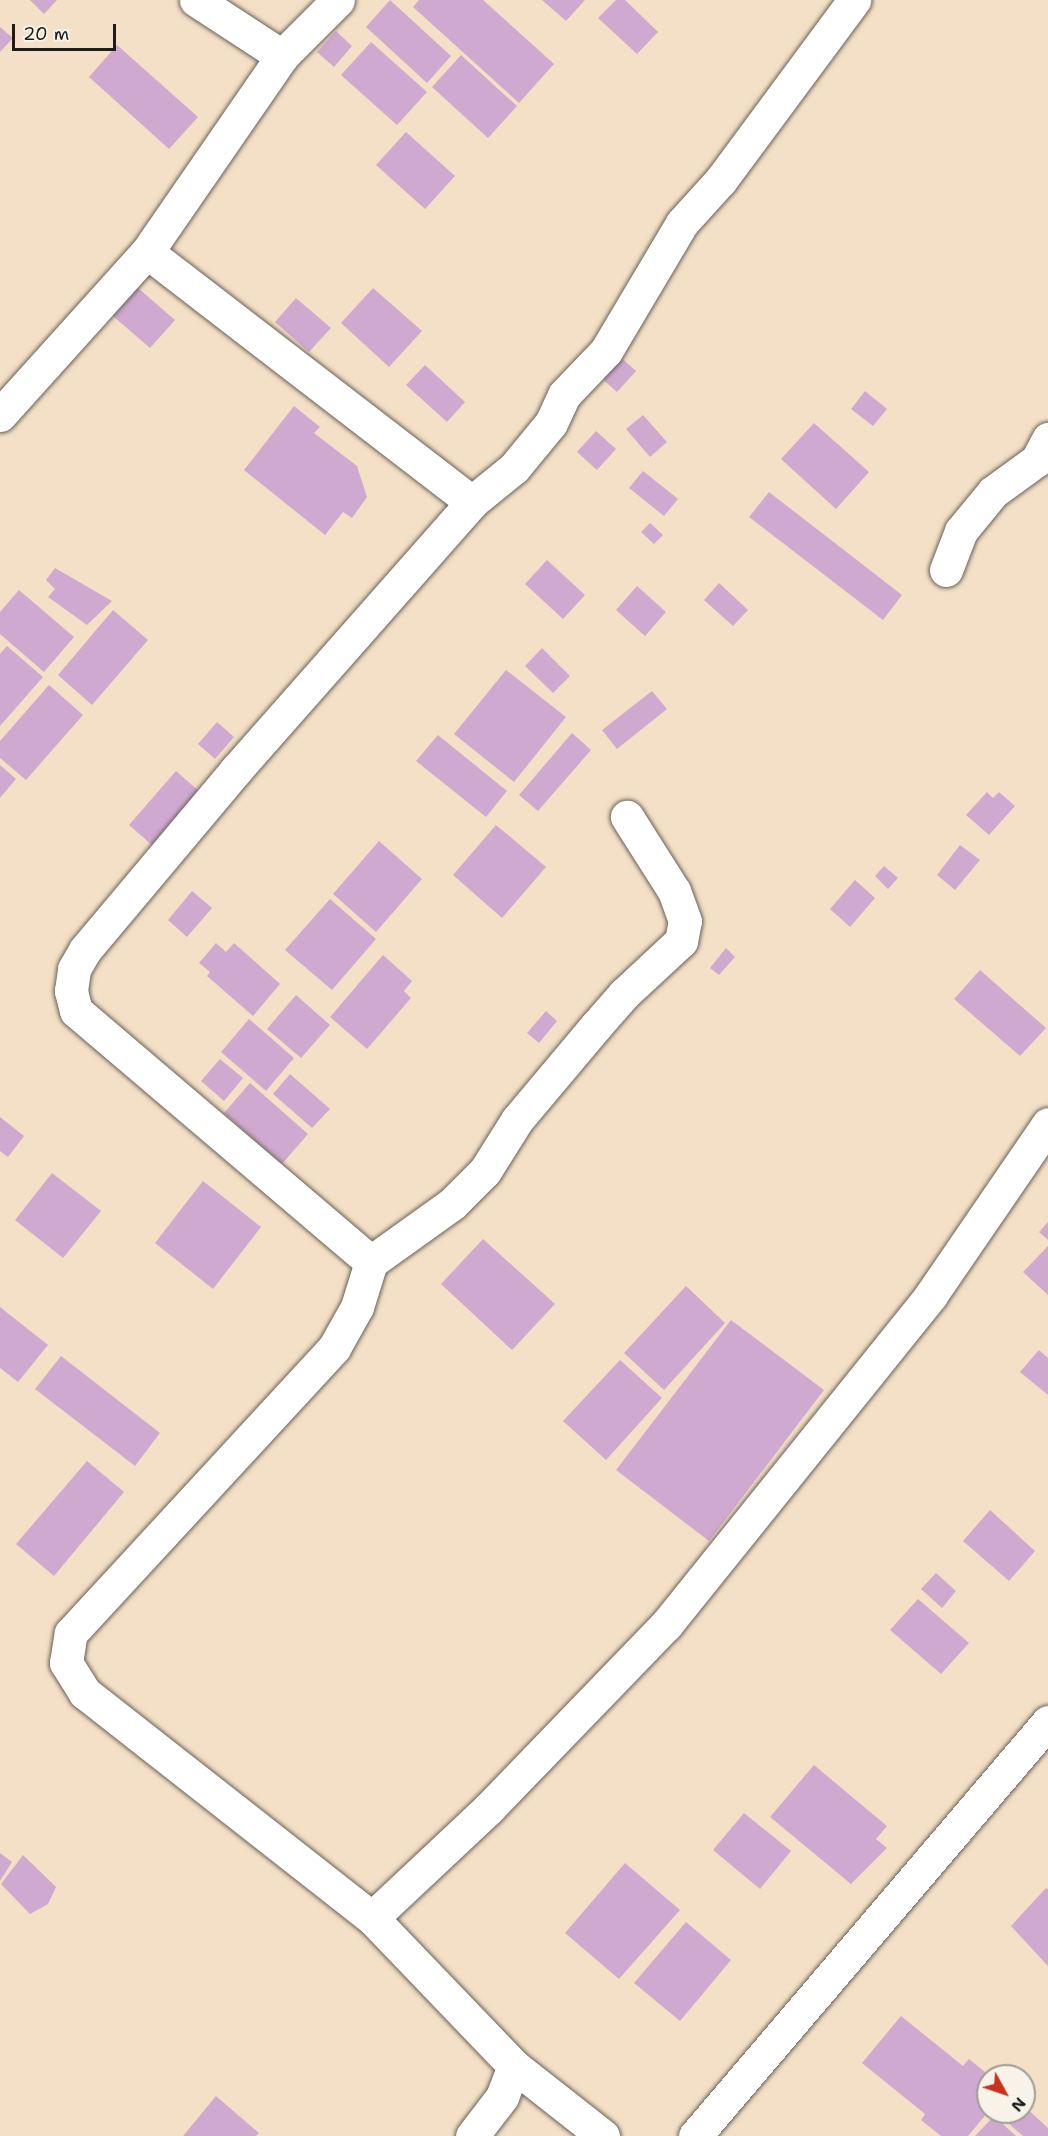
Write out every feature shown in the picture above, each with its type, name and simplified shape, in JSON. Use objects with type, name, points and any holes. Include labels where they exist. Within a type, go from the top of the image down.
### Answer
[{"type":"street","points":[[196,0],[282,56]]},
{"type":"street","points":[[0,415],[147,252],[282,56],[338,0]]},
{"type":"street","points":[[370,1262],[76,1011],[71,991],[74,969],[85,950],[236,770],[472,502],[514,468],[551,423],[564,395],[606,351],[682,223],[728,171],[854,0]]},
{"type":"street","points":[[147,252],[472,502]]},
{"type":"street","points":[[946,570],[962,531],[993,492],[1036,460],[1048,439]]},
{"type":"street","points":[[603,2136],[514,2066],[372,1918],[85,1693],[66,1663],[71,1633],[334,1348],[357,1307],[370,1262],[452,1203],[485,1171],[517,1120],[596,1026],[624,994],[681,941],[685,921],[674,891],[627,817]]},
{"type":"street","points":[[372,1918],[489,1808],[666,1625],[931,1295],[1048,1124]]},
{"type":"street","points":[[695,2136],[1048,1722]]},
{"type":"street","points":[[472,2136],[502,2097],[514,2066]]},
{"type":"building","points":[[30,0],[57,0],[44,14]]},
{"type":"building","points":[[390,0],[451,56],[427,83],[366,27]]},
{"type":"building","points":[[419,0],[483,0],[554,64],[519,103],[413,7]]},
{"type":"building","points":[[542,0],[585,0],[566,21]]},
{"type":"building","points":[[616,0],[625,0],[658,32],[637,54],[598,18]]},
{"type":"building","points":[[0,27],[13,38],[0,52]]},
{"type":"building","points":[[336,31],[352,46],[334,67],[317,52]]},
{"type":"building","points":[[371,42],[427,92],[397,125],[341,75]]},
{"type":"building","points":[[117,45],[198,117],[169,149],[89,77]]},
{"type":"building","points":[[461,55],[517,106],[488,138],[432,87]]},
{"type":"building","points":[[406,132],[455,176],[425,209],[376,165]]},
{"type":"building","points":[[131,282],[175,320],[150,348],[106,310]]},
{"type":"building","points":[[373,288],[422,331],[389,367],[341,323]]},
{"type":"building","points":[[296,298],[331,328],[309,352],[275,322]]},
{"type":"building","points":[[618,355],[636,371],[617,392],[599,376]]},
{"type":"building","points":[[425,365],[465,402],[447,422],[406,385]]},
{"type":"building","points":[[865,391],[887,409],[873,426],[851,409]]},
{"type":"building","points":[[294,406],[320,427],[314,433],[357,466],[367,497],[352,518],[343,512],[325,535],[244,470]]},
{"type":"building","points":[[643,415],[667,442],[650,457],[626,429]]},
{"type":"building","points":[[814,423],[869,472],[836,509],[781,459]]},
{"type":"building","points":[[596,431],[616,449],[597,470],[577,452]]},
{"type":"building","points":[[643,471],[678,499],[664,516],[629,488]]},
{"type":"building","points":[[769,492],[902,595],[883,620],[749,517]]},
{"type":"building","points":[[650,523],[663,535],[654,544],[641,532]]},
{"type":"building","points":[[547,560],[585,595],[563,619],[525,584]]},
{"type":"building","points":[[55,568],[112,601],[87,625],[48,597],[55,589],[46,580]]},
{"type":"building","points":[[719,583],[748,610],[733,626],[704,600]]},
{"type":"building","points":[[637,586],[666,612],[645,636],[616,610]]},
{"type":"building","points":[[19,590],[74,637],[44,672],[0,634],[0,612]]},
{"type":"building","points":[[113,610],[148,640],[92,705],[58,675]]},
{"type":"building","points":[[7,646],[43,677],[0,726],[0,654]]},
{"type":"building","points":[[542,648],[570,676],[553,693],[525,666]]},
{"type":"building","points":[[506,670],[566,717],[514,782],[454,734]]},
{"type":"building","points":[[49,685],[83,715],[26,780],[0,758],[0,741]]},
{"type":"building","points":[[652,691],[667,709],[617,749],[602,730]]},
{"type":"building","points":[[217,722],[234,737],[215,759],[198,744]]},
{"type":"building","points":[[572,733],[591,750],[538,811],[519,795]]},
{"type":"building","points":[[438,735],[507,791],[486,817],[416,761]]},
{"type":"building","points":[[0,765],[16,779],[0,798]]},
{"type":"building","points":[[176,771],[200,792],[153,846],[129,825]]},
{"type":"building","points":[[987,792],[993,798],[999,792],[1015,806],[989,835],[966,815]]},
{"type":"building","points":[[496,825],[546,867],[502,918],[453,875]]},
{"type":"building","points":[[379,841],[422,879],[376,932],[333,894]]},
{"type":"building","points":[[960,845],[980,860],[955,890],[937,875]]},
{"type":"building","points":[[884,866],[898,878],[888,889],[875,876]]},
{"type":"building","points":[[855,880],[875,898],[850,927],[830,909]]},
{"type":"building","points":[[192,891],[212,908],[187,937],[168,920]]},
{"type":"building","points":[[330,899],[376,939],[332,990],[285,950]]},
{"type":"building","points":[[216,943],[226,952],[234,943],[280,984],[253,1016],[207,976],[210,972],[199,963]]},
{"type":"building","points":[[726,948],[735,957],[719,975],[710,968]]},
{"type":"building","points":[[383,955],[412,981],[404,991],[411,998],[367,1049],[330,1017]]},
{"type":"building","points":[[980,970],[1046,1028],[1020,1056],[954,999]]},
{"type":"building","points":[[296,995],[330,1025],[301,1058],[267,1029]]},
{"type":"building","points":[[546,1011],[557,1021],[539,1043],[527,1033]]},
{"type":"building","points":[[249,1019],[294,1058],[266,1091],[221,1052]]},
{"type":"building","points":[[220,1059],[243,1078],[224,1101],[201,1081]]},
{"type":"building","points":[[290,1074],[330,1109],[312,1128],[273,1094]]},
{"type":"building","points":[[250,1083],[308,1134],[282,1164],[224,1113]]},
{"type":"building","points":[[0,1117],[24,1136],[8,1157],[0,1151]]},
{"type":"building","points":[[52,1173],[101,1211],[63,1258],[15,1220]]},
{"type":"building","points":[[203,1181],[261,1227],[213,1289],[155,1243]]},
{"type":"building","points":[[1048,1222],[1048,1240],[1039,1232]]},
{"type":"building","points":[[483,1239],[555,1304],[512,1350],[441,1284]]},
{"type":"building","points":[[1048,1246],[1048,1295],[1023,1272]]},
{"type":"building","points":[[686,1286],[725,1323],[664,1390],[624,1353]]},
{"type":"building","points":[[0,1307],[48,1345],[18,1382],[0,1368]]},
{"type":"building","points":[[731,1320],[824,1390],[709,1541],[616,1470]]},
{"type":"building","points":[[1039,1350],[1048,1358],[1048,1395],[1020,1372]]},
{"type":"building","points":[[61,1356],[160,1433],[135,1466],[35,1389]]},
{"type":"building","points":[[620,1360],[662,1398],[606,1460],[563,1421]]},
{"type":"building","points":[[87,1461],[124,1492],[54,1576],[16,1544]]},
{"type":"building","points":[[990,1510],[1035,1551],[1009,1581],[963,1541]]},
{"type":"building","points":[[936,1573],[956,1591],[942,1608],[921,1589]]},
{"type":"building","points":[[918,1599],[969,1643],[941,1674],[890,1630]]},
{"type":"building","points":[[814,1765],[887,1826],[876,1839],[887,1848],[851,1884],[770,1817]]},
{"type":"building","points":[[744,1813],[791,1851],[760,1889],[713,1850]]},
{"type":"building","points":[[0,1853],[12,1862],[0,1881]]},
{"type":"building","points":[[23,1855],[56,1887],[48,1904],[30,1914],[1,1884]]},
{"type":"building","points":[[625,1863],[680,1910],[619,1979],[565,1933]]},
{"type":"building","points":[[1046,1888],[1048,1889],[1048,1966],[1011,1926]]},
{"type":"building","points":[[686,1922],[731,1960],[680,2021],[634,1983]]},
{"type":"building","points":[[901,2016],[963,2066],[969,2059],[976,2065],[976,2124],[978,2124],[968,2136],[941,2136],[921,2120],[925,2114],[862,2063]]},
{"type":"building","points":[[216,2096],[259,2133],[256,2136],[183,2136]]},
{"type":"building","points":[[1036,2117],[1048,2128],[1048,2136],[1023,2136],[1009,2124],[1036,2124]]},
{"type":"building","points":[[986,2124],[1003,2124],[1016,2136],[975,2136]]}]
